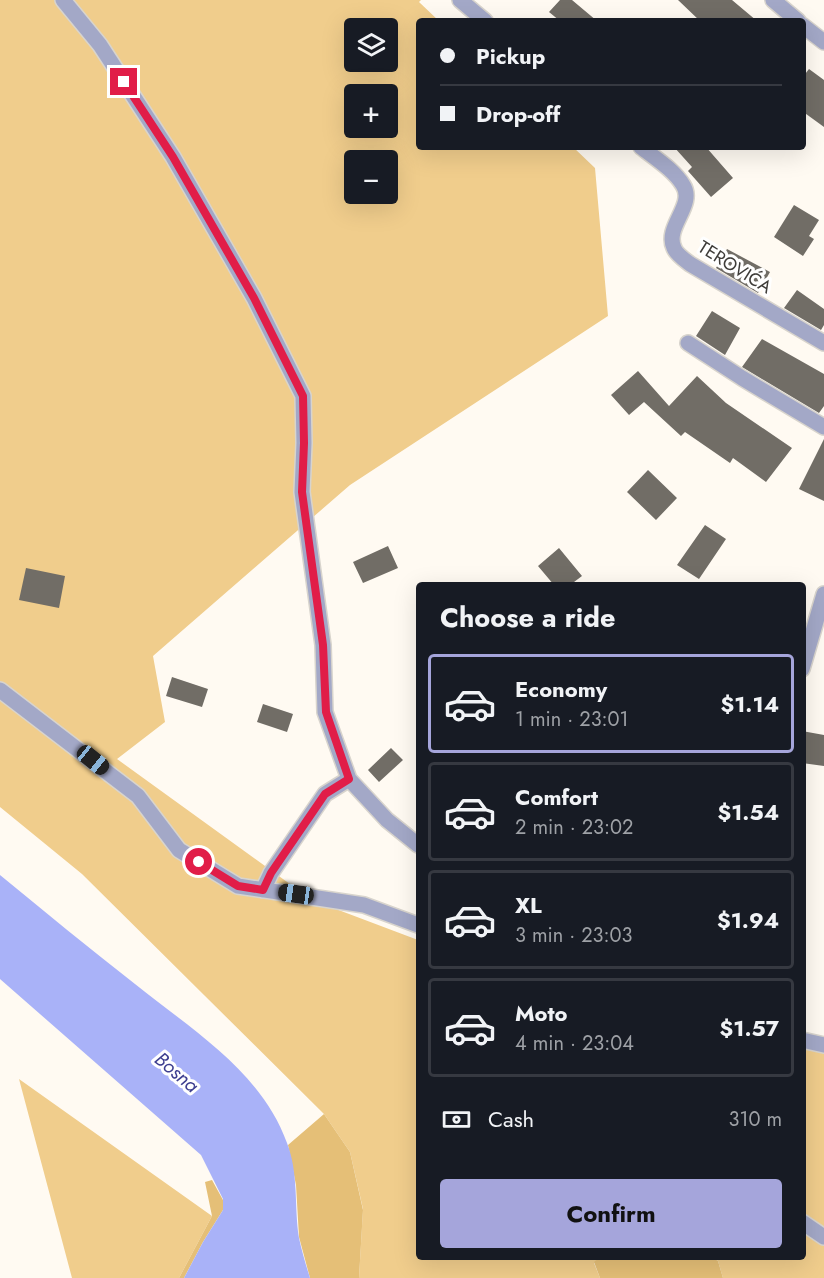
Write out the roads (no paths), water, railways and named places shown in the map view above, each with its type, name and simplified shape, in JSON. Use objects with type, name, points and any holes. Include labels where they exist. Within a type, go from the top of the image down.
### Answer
[{"type":"street","points":[[63,0],[100,45],[173,157],[254,298],[303,396],[302,492],[323,645],[326,712],[349,779],[387,820],[416,843]]},
{"type":"street","points":[[460,0],[481,18]]},
{"type":"street","points":[[773,0],[794,18]]},
{"type":"street","points":[[806,28],[824,42]]},
{"type":"street","name":"TEROVIĆA","points":[[645,150],[670,170],[684,186],[687,198],[674,231],[672,241],[674,250],[690,264],[824,343]]},
{"type":"street","points":[[688,342],[742,378],[824,427]]},
{"type":"street","points":[[806,655],[824,594]]},
{"type":"street","points":[[0,690],[138,796],[179,850],[238,886],[364,905],[416,924]]},
{"type":"street","points":[[263,890],[271,873],[325,794],[349,779]]},
{"type":"street","points":[[806,1041],[824,1045]]},
{"type":"street","points":[[806,1225],[824,1237]]},
{"type":"water","name":"Bosna","points":[[0,875],[223,1054],[260,1094],[275,1117],[291,1155],[299,1238],[310,1278],[184,1278],[223,1210],[223,1199],[201,1155],[0,979]]}]
